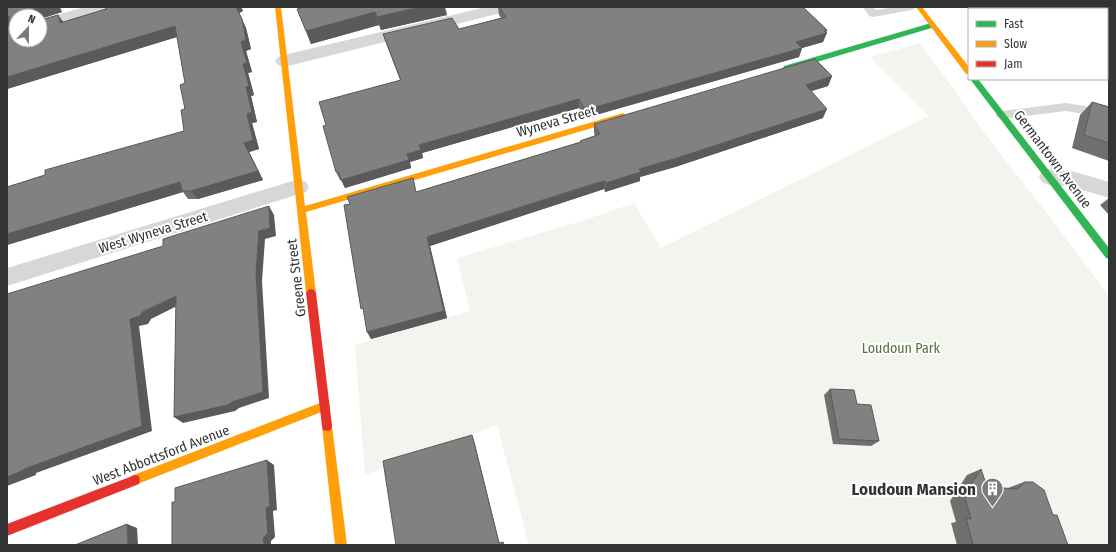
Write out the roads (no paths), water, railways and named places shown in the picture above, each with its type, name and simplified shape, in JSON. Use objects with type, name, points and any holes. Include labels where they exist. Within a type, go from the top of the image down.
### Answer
[{"type":"street","points":[[48,23],[102,7]]},
{"type":"street","name":"Greene Street","points":[[278,7],[341,545]]},
{"type":"street","points":[[284,61],[507,7]]},
{"type":"street","points":[[919,7],[968,71]]},
{"type":"street","points":[[780,70],[932,25]]},
{"type":"street","name":"Germantown Avenue","points":[[975,80],[1109,256]]},
{"type":"street","name":"Wyneva Street","points":[[302,210],[636,112]]},
{"type":"street","points":[[1049,177],[1072,179],[1109,190]]},
{"type":"street","name":"West Wyneva Street","points":[[7,277],[299,187]]},
{"type":"street","name":"West Abbottsford Avenue","points":[[7,530],[325,406]]},
{"type":"lane","points":[[868,7],[873,14],[912,7]]},
{"type":"lane","points":[[1002,116],[1066,108],[1109,114]]},
{"type":"place","name":"Loudoun Mansion","points":[[992,508]]},
{"type":"park label","name":"Loudoun Park","points":[[901,348]]}]
